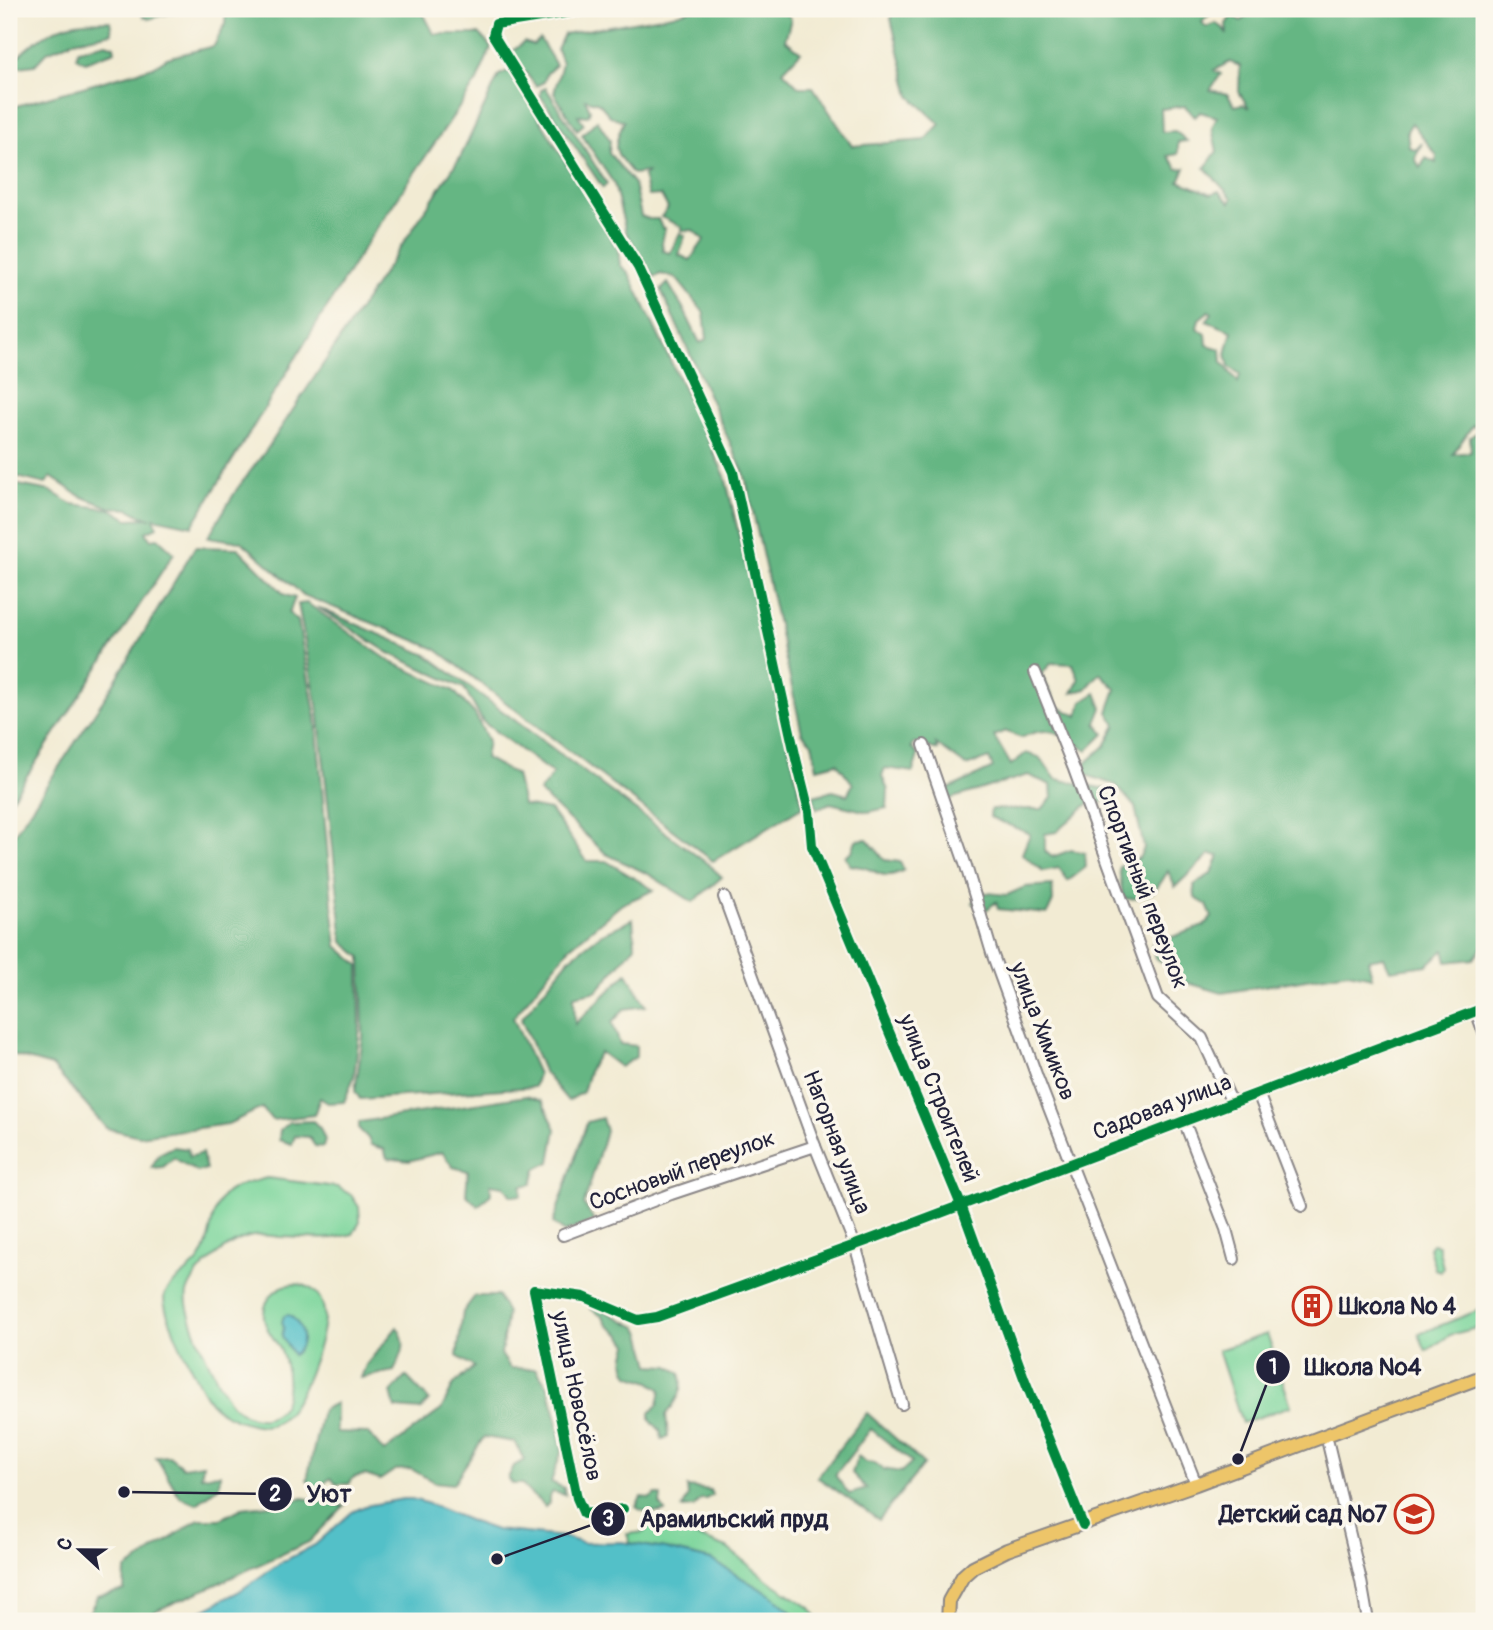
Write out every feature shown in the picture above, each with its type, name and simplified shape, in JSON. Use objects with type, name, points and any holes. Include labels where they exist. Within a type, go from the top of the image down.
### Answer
[{"type":"main road","points":[[948,1621],[949,1601],[963,1576],[972,1567],[1007,1550],[1196,1484],[1484,1376]]},
{"type":"street","name":"улица Строителей","points":[[590,9],[496,24],[493,35],[638,267],[733,472],[809,811],[812,846],[961,1205],[1024,1378],[1083,1525]]},
{"type":"street","name":"Спортивный переулок","points":[[1035,672],[1074,769],[1158,998],[1202,1038],[1232,1103]]},
{"type":"street","name":"улица Химиков","points":[[924,745],[966,866],[992,953],[1037,1077],[1196,1484]]},
{"type":"street","name":"Нагорная улица","points":[[724,897],[815,1146],[855,1245],[902,1404]]},
{"type":"street","name":"Садовая улица","points":[[855,1245],[1480,1010]]},
{"type":"street","points":[[1480,1010],[1484,1033]]},
{"type":"street","points":[[1258,1093],[1302,1206]]},
{"type":"street","points":[[1184,1121],[1226,1229],[1234,1259]]},
{"type":"street","name":"Сосновый переулок","points":[[563,1235],[671,1194],[815,1146]]},
{"type":"street","name":"улица Новосёлов","points":[[623,1509],[584,1514],[577,1498],[534,1290],[584,1297],[638,1320],[657,1317],[855,1245]]},
{"type":"street","points":[[1326,1435],[1368,1621]]},
{"type":"green space","points":[[142,9],[185,9],[149,19],[140,12]]},
{"type":"green space","points":[[226,9],[421,9],[434,34],[480,34],[491,48],[477,81],[366,244],[192,526],[154,518],[157,527],[146,532],[150,539],[158,538],[174,553],[9,803],[9,483],[50,491],[72,504],[111,509],[128,519],[151,518],[80,496],[51,477],[45,484],[9,475],[9,108],[153,67],[167,58],[214,46],[225,24]]},
{"type":"green space","points":[[692,9],[784,9],[791,19],[785,40],[801,52],[783,71],[799,87],[813,87],[852,146],[925,140],[940,124],[910,96],[891,19],[891,9],[1215,9],[1202,22],[1206,27],[1216,23],[1227,35],[1226,24],[1232,15],[1241,21],[1254,10],[1236,9],[1484,9],[1484,433],[1473,425],[1453,454],[1471,452],[1470,437],[1476,433],[1484,442],[1484,944],[1474,959],[1447,962],[1444,950],[1427,965],[1390,970],[1384,957],[1368,960],[1372,977],[1348,972],[1222,993],[1181,981],[1177,971],[1156,958],[1152,944],[1204,926],[1212,917],[1207,905],[1195,898],[1194,885],[1212,873],[1219,856],[1210,854],[1175,887],[1168,871],[1151,894],[1123,899],[1119,867],[1139,858],[1144,848],[1135,807],[1116,785],[1083,774],[1085,764],[1105,746],[1116,725],[1108,712],[1116,689],[1100,673],[1086,689],[1072,693],[1079,680],[1073,664],[1052,663],[1041,674],[1058,707],[1078,716],[1082,702],[1096,693],[1102,708],[1096,723],[1104,734],[1087,751],[1063,735],[1048,731],[1021,738],[1005,731],[994,736],[1011,765],[1026,753],[1039,757],[1056,779],[1111,790],[1101,804],[1090,802],[1056,832],[1045,834],[1045,851],[1052,857],[1071,850],[1085,853],[1086,867],[1068,881],[1059,868],[1043,871],[1022,854],[1030,834],[990,817],[991,809],[1042,809],[1052,798],[1051,785],[1028,775],[946,800],[942,792],[993,768],[989,758],[966,766],[936,744],[938,750],[914,743],[911,747],[918,755],[913,772],[885,768],[882,776],[888,790],[887,808],[868,812],[830,803],[817,809],[813,796],[833,791],[847,795],[853,784],[837,763],[817,768],[812,743],[802,733],[745,476],[661,290],[668,283],[700,343],[707,339],[704,313],[676,278],[661,274],[654,277],[626,232],[614,184],[582,135],[597,120],[610,140],[609,153],[634,184],[641,216],[658,219],[662,228],[665,228],[663,251],[670,253],[680,233],[685,236],[679,255],[690,260],[704,240],[693,230],[681,231],[682,227],[661,217],[668,208],[661,195],[648,196],[643,176],[648,172],[633,174],[618,155],[617,138],[624,121],[610,116],[599,103],[585,99],[590,110],[588,116],[578,115],[584,124],[577,130],[554,93],[562,63],[557,49],[564,34],[673,15]],"holes":[[[1230,62],[1240,66],[1239,92],[1249,108],[1242,104],[1235,106],[1227,94],[1210,90],[1221,74],[1214,70]],[[1185,106],[1195,117],[1200,112],[1217,117],[1212,128],[1217,151],[1205,168],[1232,198],[1230,203],[1219,191],[1211,194],[1179,181],[1185,168],[1178,169],[1168,156],[1178,154],[1178,142],[1187,141],[1175,131],[1162,132],[1161,109]],[[1412,123],[1437,156],[1436,163],[1426,158],[1420,168],[1415,158],[1422,143],[1416,150],[1409,147],[1407,131]],[[1209,311],[1212,313],[1206,321],[1232,331],[1226,354],[1229,367],[1240,374],[1238,382],[1222,362],[1221,349],[1207,345],[1206,334],[1197,328],[1199,319]]]},
{"type":"green space","points":[[110,21],[112,33],[73,41],[47,52],[35,65],[18,67],[14,62],[34,43],[60,28],[80,22]]},
{"type":"green space","points":[[540,39],[556,65],[547,73],[544,82],[536,86],[510,53],[524,42],[533,45]]},
{"type":"green space","points":[[106,43],[114,46],[115,51],[85,62],[76,57],[78,50]]},
{"type":"green space","points":[[510,70],[618,249],[620,265],[629,273],[725,476],[803,806],[713,861],[436,649],[303,595],[242,542],[208,537],[237,489],[267,449],[461,156],[499,75]]},
{"type":"green space","points":[[546,88],[607,184],[603,188],[540,95],[541,90]]},
{"type":"green space","points":[[195,547],[238,548],[285,595],[295,598],[289,613],[298,621],[316,718],[337,946],[359,965],[360,1026],[354,1077],[344,1102],[328,1103],[320,1098],[314,1115],[272,1120],[262,1108],[228,1124],[139,1136],[106,1128],[52,1066],[9,1054],[9,842],[108,693]]},
{"type":"green space","points":[[307,603],[391,662],[453,690],[475,714],[488,741],[485,758],[516,775],[523,805],[550,810],[587,861],[606,861],[654,890],[622,904],[569,948],[513,1018],[538,1074],[534,1087],[360,1099],[355,1091],[363,1037],[361,957],[343,942],[318,710],[298,604]]},
{"type":"green space","points":[[317,607],[427,655],[722,877],[693,902],[648,874],[606,854],[539,792],[553,774],[483,722],[464,688],[389,653]]},
{"type":"green space","points":[[867,839],[885,860],[900,862],[904,870],[886,875],[850,865],[845,856],[852,851],[856,840]]},
{"type":"green space","points":[[1052,885],[1053,901],[1047,914],[998,909],[996,902],[986,910],[973,903],[979,892],[1007,895],[1025,887]]},
{"type":"green space","points":[[633,919],[635,946],[597,991],[574,996],[575,1024],[627,973],[646,1006],[624,1009],[612,1023],[620,1044],[636,1046],[636,1057],[620,1067],[600,1052],[590,1068],[583,1092],[568,1101],[543,1071],[521,1019],[569,959],[600,935]]},
{"type":"green space","points":[[526,1096],[542,1101],[556,1129],[550,1162],[536,1169],[532,1184],[522,1186],[521,1195],[511,1196],[504,1186],[490,1184],[491,1194],[478,1206],[466,1194],[468,1171],[453,1167],[442,1152],[409,1161],[387,1158],[384,1149],[371,1145],[359,1129],[359,1122]]},
{"type":"green space","points":[[602,1118],[606,1131],[584,1204],[594,1221],[565,1232],[553,1223],[587,1122]]},
{"type":"green space","points":[[313,1121],[320,1128],[325,1140],[323,1147],[315,1146],[309,1137],[295,1136],[292,1144],[279,1140],[280,1130],[289,1122]]},
{"type":"green space","points":[[173,1147],[188,1149],[189,1157],[202,1153],[206,1169],[197,1172],[174,1158],[163,1167],[151,1168],[159,1154]]},
{"type":"green space","points":[[267,1178],[337,1187],[351,1195],[359,1207],[360,1222],[353,1234],[337,1238],[259,1235],[244,1239],[214,1257],[191,1284],[187,1293],[190,1316],[211,1367],[234,1406],[251,1417],[258,1418],[274,1414],[281,1408],[287,1390],[281,1351],[264,1318],[267,1301],[274,1292],[293,1284],[304,1285],[320,1298],[324,1311],[322,1333],[304,1386],[286,1415],[272,1424],[261,1426],[227,1416],[208,1399],[177,1339],[166,1312],[164,1298],[169,1288],[195,1265],[203,1253],[215,1211],[223,1196],[237,1187]]},
{"type":"green space","points":[[1432,1244],[1438,1245],[1443,1268],[1440,1272],[1435,1269],[1429,1248]]},
{"type":"green space","points":[[475,1296],[498,1296],[507,1313],[501,1354],[510,1368],[536,1369],[548,1387],[562,1450],[551,1482],[564,1488],[565,1495],[553,1492],[545,1507],[522,1484],[513,1484],[508,1478],[514,1466],[524,1460],[515,1442],[484,1437],[453,1484],[434,1482],[411,1469],[395,1470],[380,1480],[365,1475],[354,1477],[349,1484],[336,1484],[331,1478],[316,1489],[307,1480],[322,1410],[336,1403],[336,1432],[368,1433],[384,1452],[441,1410],[454,1384],[474,1367],[457,1356],[463,1312]]},
{"type":"green space","points":[[593,1305],[637,1327],[650,1365],[669,1366],[680,1373],[681,1390],[666,1415],[668,1437],[662,1439],[660,1430],[650,1420],[650,1413],[658,1405],[661,1390],[650,1382],[629,1375],[624,1360],[628,1345],[621,1335],[607,1325],[603,1317],[591,1309]]},
{"type":"green space","points":[[1484,1308],[1484,1326],[1450,1335],[1426,1351],[1419,1334]]},
{"type":"green space","points":[[397,1327],[403,1344],[402,1354],[394,1371],[361,1378],[366,1365]]},
{"type":"green space","points":[[1267,1334],[1291,1406],[1242,1423],[1218,1350]]},
{"type":"green space","points":[[406,1376],[429,1400],[421,1410],[395,1408],[391,1392]]},
{"type":"green space","points":[[867,1413],[924,1464],[879,1520],[817,1477]],"holes":[[[871,1429],[912,1462],[901,1472],[882,1469],[858,1456],[852,1473],[867,1489],[849,1494],[835,1475]]]},
{"type":"green space","points":[[169,1456],[183,1467],[203,1464],[201,1476],[220,1474],[219,1486],[197,1504],[180,1497],[156,1457]]},
{"type":"green space","points":[[687,1487],[710,1490],[712,1495],[701,1499],[694,1507],[682,1508],[688,1497]]},
{"type":"green space","points":[[656,1494],[661,1496],[660,1504],[665,1511],[650,1512],[636,1507],[641,1497],[650,1498]]},
{"type":"green space","points":[[303,1498],[344,1506],[309,1542],[157,1610],[143,1621],[74,1621],[87,1617],[97,1597],[124,1590],[125,1570],[199,1519],[221,1519],[242,1508],[287,1503]]},
{"type":"green space","points":[[649,1524],[687,1533],[727,1548],[769,1581],[809,1607],[820,1621],[801,1621],[774,1597],[711,1560],[630,1543],[627,1534],[644,1532]]},
{"type":"water","points":[[289,1315],[298,1324],[302,1334],[301,1345],[293,1355],[282,1336],[284,1316]]},
{"type":"water","points":[[403,1499],[429,1504],[496,1530],[564,1537],[583,1543],[622,1542],[711,1560],[774,1597],[801,1621],[187,1621],[238,1592],[280,1563],[315,1545],[352,1512],[365,1506]]},
{"type":"cycle path","points":[[590,9],[496,24],[493,35],[638,267],[733,472],[809,811],[812,846],[961,1205],[1024,1378],[1083,1525]]},
{"type":"cycle path","points":[[623,1509],[584,1514],[577,1498],[534,1290],[584,1297],[638,1320],[657,1317],[1484,1008]]},
{"type":"place","name":"Школа № 4","points":[[1312,1306]]},
{"type":"place","name":"Школа №4","points":[[1238,1459]]},
{"type":"place","name":"Уют","points":[[124,1492]]},
{"type":"place","name":"Детский сад №7","points":[[1414,1514]]},
{"type":"place","name":"Арамильский пруд","points":[[497,1559]]}]
